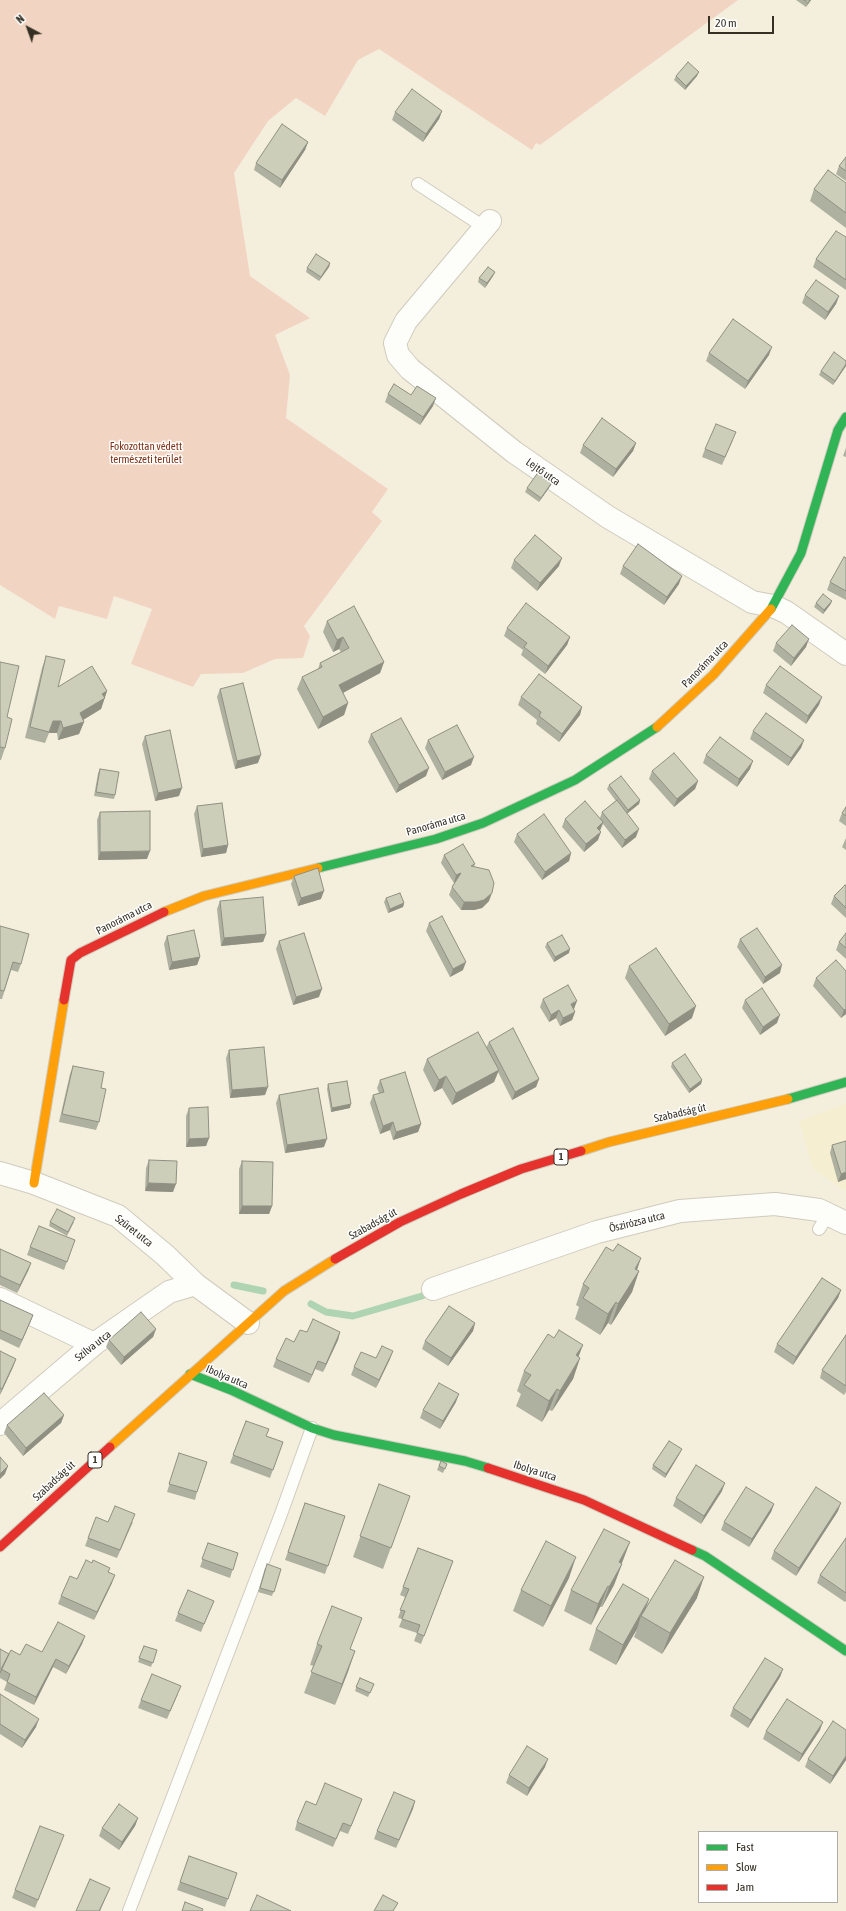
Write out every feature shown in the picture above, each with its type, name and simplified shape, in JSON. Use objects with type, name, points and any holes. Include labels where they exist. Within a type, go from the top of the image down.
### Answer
[{"type":"street","name":"Lejtő utca","points":[[487,224],[406,321],[395,342],[398,355],[410,369],[514,452],[608,517],[752,602],[773,606],[786,612],[846,654]]},
{"type":"street","name":"Panoráma utca","points":[[34,1183],[71,960],[80,953],[145,920],[204,896],[436,839],[490,820],[574,780],[656,728],[713,675],[773,606],[801,553],[838,430],[846,417]]},
{"type":"street","name":"Szabadság út","points":[[0,1547],[190,1374],[290,1287],[329,1262],[394,1226],[461,1194],[521,1169],[609,1142],[769,1105],[846,1082]]},
{"type":"street","name":"Szüret utca","points":[[0,1173],[34,1183],[118,1216],[195,1284],[248,1323]]},
{"type":"street","name":"Őszirózsa utca","points":[[433,1289],[597,1232],[680,1211],[775,1204],[819,1210],[831,1223]]},
{"type":"street","name":"Szilva utca","points":[[1,1422],[94,1344],[169,1292],[195,1284]]},
{"type":"street","points":[[0,1299],[94,1344]]},
{"type":"street","name":"Ibolya utca","points":[[190,1374],[231,1390],[312,1428],[334,1436],[466,1461],[584,1500],[705,1556],[846,1651]]},
{"type":"lane","points":[[418,184],[487,224]]},
{"type":"lane","points":[[129,1911],[281,1514],[312,1428]]},
{"type":"shaded area","points":[[846,1104],[846,1191],[813,1169],[799,1121]]},
{"type":"green space","name":"Fokozottan védett természeti terület","points":[[0,0],[738,0],[540,145],[536,143],[532,150],[379,49],[358,60],[325,116],[296,98],[268,121],[234,173],[250,276],[310,318],[275,335],[290,375],[286,418],[388,489],[372,512],[382,521],[304,626],[310,636],[303,658],[275,659],[243,673],[201,674],[193,687],[131,664],[152,609],[114,596],[107,619],[59,606],[55,619],[0,585]]},
{"type":"building","points":[[688,62],[699,72],[686,86],[676,76]]},
{"type":"building","points":[[412,89],[442,111],[426,134],[395,112]]},
{"type":"building","points":[[282,124],[308,142],[282,180],[256,163]]},
{"type":"building","points":[[846,157],[846,171],[839,166]]},
{"type":"building","points":[[828,170],[846,183],[846,213],[814,189]]},
{"type":"building","points":[[836,231],[846,237],[846,280],[816,259]]},
{"type":"building","points":[[316,254],[330,263],[321,277],[307,268]]},
{"type":"building","points":[[488,267],[495,272],[487,283],[479,278]]},
{"type":"building","points":[[816,280],[839,296],[828,312],[805,295]]},
{"type":"building","points":[[733,319],[772,347],[748,381],[709,353]]},
{"type":"building","points":[[834,352],[846,361],[846,364],[835,381],[821,371]]},
{"type":"building","points":[[394,384],[411,395],[417,386],[436,398],[423,417],[388,394]]},
{"type":"building","points":[[602,418],[636,443],[616,469],[583,445]]},
{"type":"building","points":[[716,424],[736,432],[725,457],[705,449]]},
{"type":"building","points":[[539,471],[553,481],[541,498],[527,488]]},
{"type":"building","points":[[535,535],[562,558],[540,583],[514,560]]},
{"type":"building","points":[[638,544],[682,576],[667,597],[623,566]]},
{"type":"building","points":[[844,557],[846,558],[846,591],[830,582]]},
{"type":"building","points":[[823,594],[832,601],[824,610],[816,603]]},
{"type":"building","points":[[526,603],[570,637],[548,666],[524,647],[527,643],[507,628]]},
{"type":"building","points":[[354,606],[384,662],[339,685],[348,703],[323,717],[302,677],[322,667],[320,663],[349,648],[343,637],[337,640],[327,621]]},
{"type":"building","points":[[792,625],[809,639],[794,658],[776,643]]},
{"type":"building","points":[[46,656],[65,660],[58,687],[92,666],[107,691],[102,694],[105,698],[80,713],[84,722],[63,728],[61,721],[53,721],[49,732],[30,727]]},
{"type":"building","points":[[0,662],[19,666],[7,717],[12,719],[5,748],[0,747]]},
{"type":"building","points":[[780,666],[822,697],[808,716],[766,685]]},
{"type":"building","points":[[539,674],[582,707],[562,734],[539,716],[541,712],[521,697]]},
{"type":"building","points":[[243,683],[261,755],[237,761],[220,689]]},
{"type":"building","points":[[766,713],[804,740],[791,758],[753,731]]},
{"type":"building","points":[[401,718],[429,768],[399,785],[371,734]]},
{"type":"building","points":[[457,725],[474,757],[445,772],[428,740]]},
{"type":"building","points":[[170,730],[182,788],[158,793],[145,736]]},
{"type":"building","points":[[720,737],[753,761],[739,779],[706,755]]},
{"type":"building","points":[[674,753],[698,781],[677,799],[652,771]]},
{"type":"building","points":[[100,769],[119,772],[115,795],[96,792]]},
{"type":"building","points":[[621,776],[640,800],[628,810],[609,785]]},
{"type":"building","points":[[617,800],[639,829],[625,840],[602,812]]},
{"type":"building","points":[[585,801],[603,822],[597,828],[601,832],[586,844],[565,819]]},
{"type":"building","points":[[222,803],[228,845],[203,849],[197,806]]},
{"type":"building","points":[[846,807],[846,816],[842,813]]},
{"type":"building","points":[[150,811],[150,851],[100,852],[100,812]]},
{"type":"building","points":[[544,814],[571,853],[545,872],[517,834]]},
{"type":"building","points":[[463,844],[475,864],[471,866],[489,870],[494,883],[492,893],[484,900],[464,902],[452,887],[461,873],[456,875],[444,855]]},
{"type":"building","points":[[318,868],[324,891],[301,898],[294,876]]},
{"type":"building","points":[[845,885],[846,886],[846,908],[834,896]]},
{"type":"building","points":[[400,893],[404,903],[390,909],[386,898]]},
{"type":"building","points":[[263,897],[266,934],[224,938],[220,901]]},
{"type":"building","points":[[442,916],[466,962],[453,969],[429,923]]},
{"type":"building","points":[[0,926],[29,934],[21,964],[13,962],[4,991],[0,990]]},
{"type":"building","points":[[757,928],[782,965],[765,977],[740,939]]},
{"type":"building","points":[[194,930],[200,957],[172,962],[167,936]]},
{"type":"building","points":[[304,933],[322,989],[296,997],[279,941]]},
{"type":"building","points":[[846,933],[846,948],[839,942]]},
{"type":"building","points":[[562,935],[570,949],[555,957],[547,943]]},
{"type":"building","points":[[656,948],[696,1006],[669,1024],[629,966]]},
{"type":"building","points":[[836,960],[846,971],[846,1009],[844,1010],[816,978]]},
{"type":"building","points":[[568,985],[577,1001],[571,1004],[575,1012],[563,1018],[559,1010],[551,1015],[543,999]]},
{"type":"building","points":[[762,988],[780,1015],[763,1027],[745,1000]]},
{"type":"building","points":[[513,1028],[539,1079],[515,1092],[489,1042]]},
{"type":"building","points":[[478,1032],[499,1070],[456,1093],[446,1076],[439,1080],[427,1059]]},
{"type":"building","points":[[264,1047],[268,1087],[232,1090],[229,1050]]},
{"type":"building","points":[[685,1054],[702,1080],[690,1089],[672,1063]]},
{"type":"building","points":[[73,1066],[104,1072],[101,1088],[106,1089],[99,1122],[62,1114]]},
{"type":"building","points":[[405,1072],[421,1124],[396,1132],[393,1122],[383,1126],[373,1095],[384,1092],[380,1080]]},
{"type":"building","points":[[347,1081],[351,1104],[332,1108],[328,1084]]},
{"type":"building","points":[[318,1088],[327,1139],[287,1145],[279,1095]]},
{"type":"building","points":[[208,1107],[209,1138],[189,1139],[189,1108]]},
{"type":"building","points":[[846,1141],[846,1172],[841,1174],[832,1145]]},
{"type":"building","points":[[149,1160],[177,1161],[176,1184],[148,1183]]},
{"type":"building","points":[[242,1161],[273,1162],[272,1206],[242,1206]]},
{"type":"building","points":[[57,1209],[75,1218],[68,1232],[50,1222]]},
{"type":"building","points":[[39,1226],[75,1240],[67,1262],[30,1247]]},
{"type":"building","points":[[618,1244],[641,1258],[635,1269],[639,1271],[618,1304],[616,1302],[608,1314],[583,1298],[589,1288],[583,1284],[606,1247],[613,1251]]},
{"type":"building","points":[[0,1249],[31,1263],[20,1285],[0,1276]]},
{"type":"building","points":[[822,1278],[841,1290],[796,1357],[777,1344]]},
{"type":"building","points":[[0,1300],[33,1315],[22,1340],[0,1330]]},
{"type":"building","points":[[449,1306],[475,1323],[451,1358],[425,1341]]},
{"type":"building","points":[[141,1312],[156,1329],[124,1357],[109,1340]]},
{"type":"building","points":[[313,1319],[340,1332],[326,1364],[318,1361],[312,1375],[276,1359],[286,1338],[294,1342],[300,1330],[307,1332]]},
{"type":"building","points":[[559,1330],[583,1345],[576,1355],[580,1358],[560,1391],[557,1389],[549,1401],[524,1385],[531,1375],[524,1371],[548,1334],[554,1338]]},
{"type":"building","points":[[846,1335],[846,1386],[822,1370]]},
{"type":"building","points":[[382,1346],[393,1351],[379,1380],[354,1367],[361,1352],[376,1358]]},
{"type":"building","points":[[0,1351],[16,1359],[2,1389],[0,1388]]},
{"type":"building","points":[[439,1383],[459,1394],[443,1421],[423,1410]]},
{"type":"building","points":[[44,1393],[64,1415],[26,1448],[7,1425]]},
{"type":"building","points":[[246,1421],[269,1429],[266,1436],[283,1442],[273,1470],[233,1455]]},
{"type":"building","points":[[669,1441],[682,1449],[666,1474],[653,1465]]},
{"type":"building","points":[[179,1453],[207,1462],[197,1492],[169,1484]]},
{"type":"building","points":[[0,1457],[8,1466],[0,1474]]},
{"type":"building","points":[[441,1461],[447,1464],[445,1469],[439,1466]]},
{"type":"building","points":[[696,1465],[725,1483],[704,1516],[676,1498]]},
{"type":"building","points":[[379,1484],[410,1496],[391,1548],[360,1536]]},
{"type":"building","points":[[746,1487],[774,1504],[752,1539],[724,1522]]},
{"type":"building","points":[[816,1487],[841,1503],[799,1568],[774,1551]]},
{"type":"building","points":[[305,1503],[345,1516],[328,1566],[288,1552]]},
{"type":"building","points":[[115,1506],[135,1514],[120,1550],[88,1538],[96,1517],[108,1522]]},
{"type":"building","points":[[604,1529],[630,1542],[619,1562],[622,1564],[598,1604],[571,1590]]},
{"type":"building","points":[[846,1538],[846,1593],[820,1575]]},
{"type":"building","points":[[546,1541],[576,1557],[551,1606],[521,1590]]},
{"type":"building","points":[[208,1543],[238,1553],[233,1570],[202,1559]]},
{"type":"building","points":[[418,1548],[453,1561],[424,1636],[417,1633],[420,1625],[402,1619],[405,1611],[400,1610],[409,1589],[403,1587]]},
{"type":"building","points":[[86,1560],[92,1563],[93,1560],[110,1568],[108,1572],[115,1575],[97,1612],[61,1596],[70,1576],[77,1579]]},
{"type":"building","points":[[675,1560],[704,1577],[670,1633],[641,1616]]},
{"type":"building","points":[[267,1564],[281,1569],[274,1592],[260,1588]]},
{"type":"building","points":[[623,1584],[649,1599],[623,1645],[596,1629]]},
{"type":"building","points":[[188,1590],[214,1601],[204,1624],[178,1613]]},
{"type":"building","points":[[332,1606],[362,1618],[350,1649],[355,1651],[342,1684],[311,1672],[322,1646],[317,1644]]},
{"type":"building","points":[[58,1622],[85,1636],[69,1666],[56,1659],[36,1697],[7,1682],[10,1674],[1,1669],[11,1650],[20,1655],[26,1644],[42,1652]]},
{"type":"building","points":[[144,1646],[157,1650],[153,1663],[139,1658]]},
{"type":"building","points":[[0,1649],[9,1654],[0,1673]]},
{"type":"building","points":[[765,1658],[783,1669],[751,1720],[733,1708]]},
{"type":"building","points":[[152,1674],[181,1686],[170,1711],[141,1700]]},
{"type":"building","points":[[360,1678],[374,1684],[370,1693],[356,1687]]},
{"type":"building","points":[[0,1694],[39,1719],[25,1740],[0,1724]]},
{"type":"building","points":[[787,1699],[823,1722],[802,1754],[766,1731]]},
{"type":"building","points":[[833,1721],[846,1730],[846,1756],[833,1776],[808,1759]]},
{"type":"building","points":[[527,1746],[548,1759],[529,1788],[509,1775]]},
{"type":"building","points":[[325,1783],[362,1799],[351,1826],[343,1823],[336,1839],[297,1822],[306,1801],[316,1805]]},
{"type":"building","points":[[394,1792],[415,1801],[399,1840],[377,1831]]},
{"type":"building","points":[[119,1804],[138,1818],[122,1842],[102,1828]]},
{"type":"building","points":[[40,1826],[64,1835],[38,1900],[15,1890]]},
{"type":"building","points":[[189,1856],[237,1873],[228,1899],[180,1882]]},
{"type":"building","points":[[90,1879],[110,1888],[99,1911],[76,1911]]},
{"type":"building","points":[[257,1895],[291,1911],[250,1911]]},
{"type":"building","points":[[383,1895],[398,1903],[393,1911],[374,1911]]},
{"type":"building","points":[[185,1902],[203,1909],[202,1911],[182,1911]]},
{"type":"waterway","points":[[234,1285],[263,1291]]},
{"type":"waterway","points":[[311,1304],[326,1312],[353,1316],[422,1296]]},
{"type":"traffic: fast","points":[[771,609],[801,553],[838,430],[846,417]]},
{"type":"traffic: fast","points":[[318,868],[436,839],[483,823],[575,780],[657,727]]},
{"type":"traffic: fast","points":[[788,1099],[846,1082]]},
{"type":"traffic: fast","points":[[190,1374],[231,1390],[312,1428],[334,1435],[465,1461],[488,1468]]},
{"type":"traffic: fast","points":[[692,1550],[705,1556],[846,1651]]},
{"type":"traffic: slow","points":[[657,727],[713,675],[771,609]]},
{"type":"traffic: slow","points":[[164,912],[204,896],[318,868]]},
{"type":"traffic: slow","points":[[34,1183],[64,1000]]},
{"type":"traffic: slow","points":[[581,1151],[609,1142],[788,1099]]},
{"type":"traffic: slow","points":[[110,1447],[284,1291],[335,1259]]},
{"type":"traffic: jam","points":[[64,1000],[71,960],[80,953],[164,912]]},
{"type":"traffic: jam","points":[[335,1259],[400,1222],[461,1194],[521,1169],[581,1151]]},
{"type":"traffic: jam","points":[[0,1547],[110,1447]]},
{"type":"traffic: jam","points":[[488,1468],[584,1500],[692,1550]]}]
